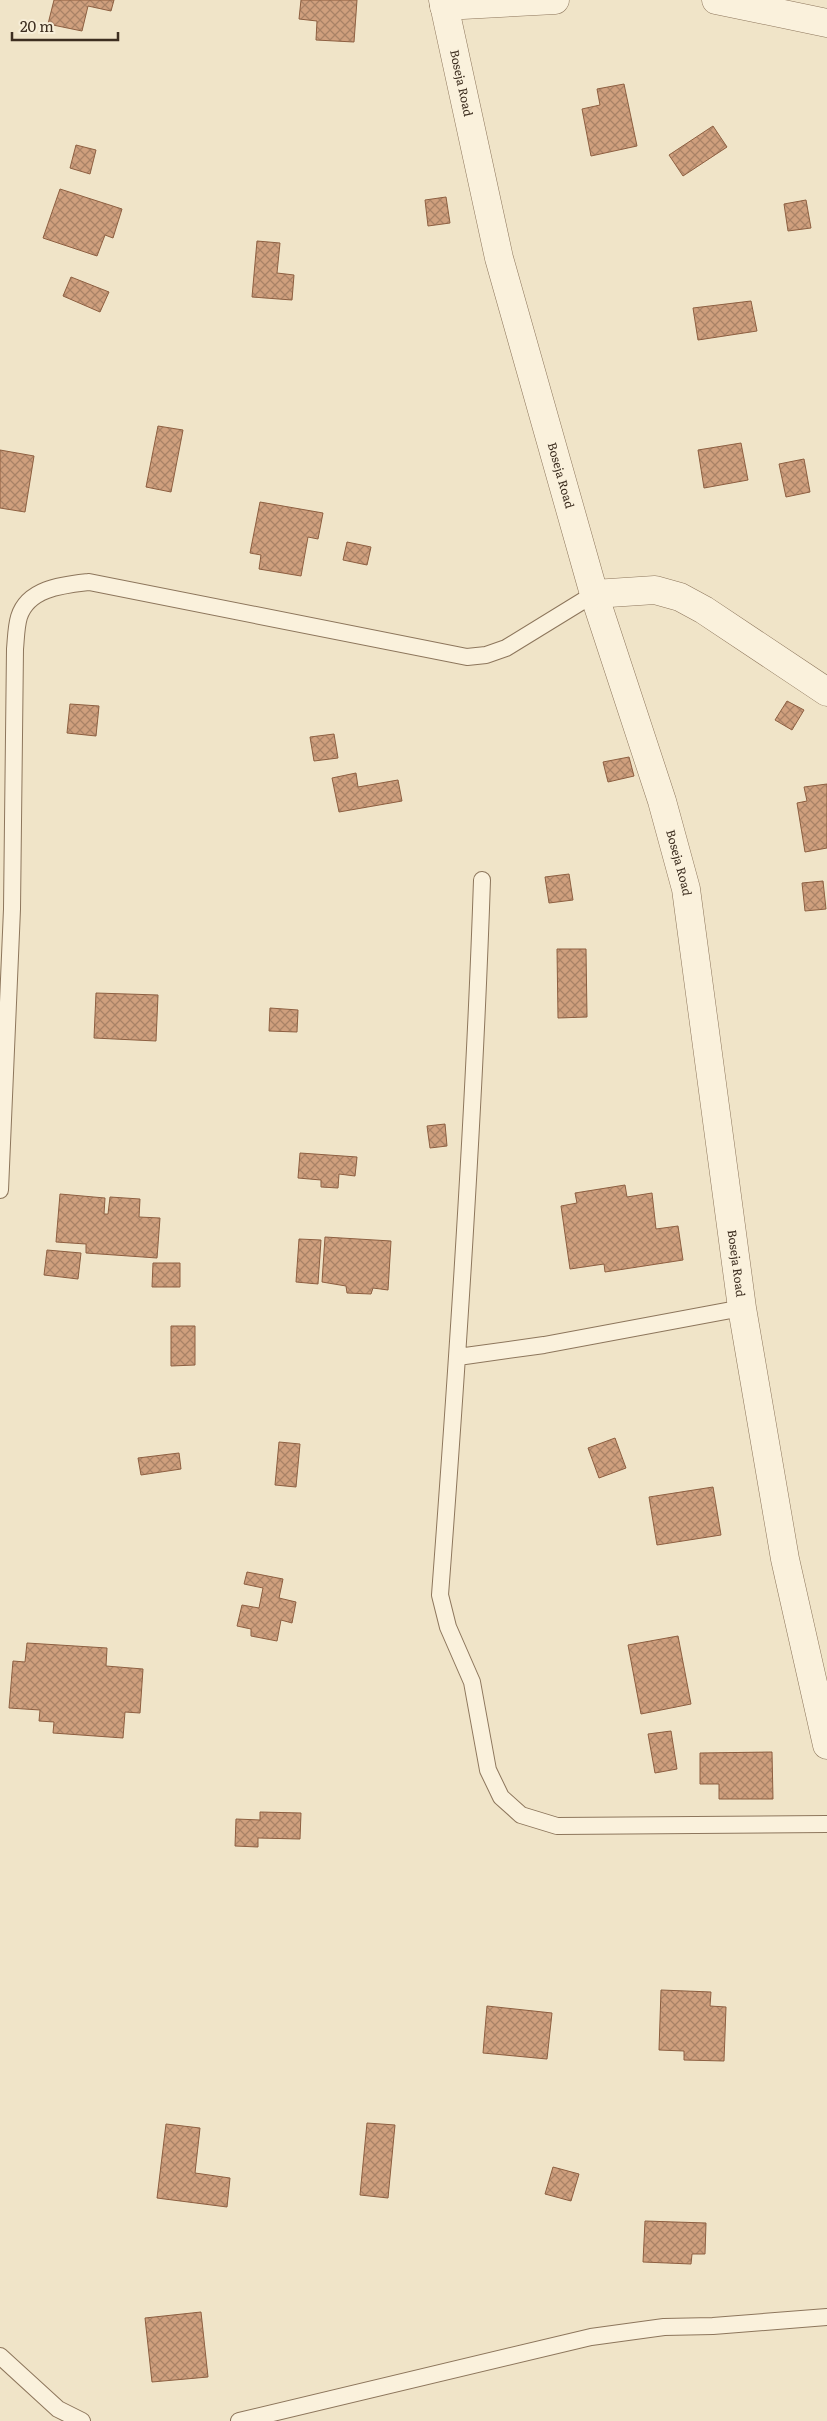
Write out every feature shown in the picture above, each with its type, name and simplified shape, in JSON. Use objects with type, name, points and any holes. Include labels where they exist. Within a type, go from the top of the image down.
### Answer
[{"type":"street","points":[[444,3],[555,0]]},
{"type":"street","points":[[716,0],[827,23]]},
{"type":"street","name":"Boseja Road","points":[[444,3],[499,258],[594,594],[662,801],[686,889],[742,1308],[785,1560],[827,1746]]},
{"type":"street","points":[[594,594],[655,590],[680,597],[704,610],[827,692]]},
{"type":"lane","points":[[0,1190],[12,909],[15,648],[19,616],[32,597],[57,585],[89,582],[467,656],[486,655],[506,648],[594,594]]},
{"type":"lane","points":[[482,880],[477,1030],[458,1357],[440,1595],[448,1627],[472,1682],[488,1770],[501,1797],[521,1815],[557,1826],[827,1824]]},
{"type":"lane","points":[[458,1357],[544,1345],[742,1308]]},
{"type":"lane","points":[[239,2421],[591,2337],[664,2327],[713,2326],[827,2317]]},
{"type":"lane","points":[[0,2356],[58,2409],[82,2421]]},
{"type":"building","points":[[54,0],[114,0],[111,11],[88,6],[82,31],[48,24]]},
{"type":"building","points":[[301,0],[357,0],[354,42],[316,40],[317,21],[299,19]]},
{"type":"building","points":[[624,84],[637,146],[591,156],[582,109],[600,105],[597,89]]},
{"type":"building","points":[[713,126],[727,147],[683,176],[669,155]]},
{"type":"building","points":[[76,145],[96,150],[90,174],[70,168]]},
{"type":"building","points":[[60,189],[122,209],[113,238],[105,235],[97,256],[43,238]]},
{"type":"building","points":[[446,197],[450,223],[428,226],[425,200]]},
{"type":"building","points":[[806,200],[811,228],[788,231],[784,204]]},
{"type":"building","points":[[257,241],[280,243],[277,273],[294,275],[292,300],[252,297]]},
{"type":"building","points":[[71,277],[109,292],[100,312],[63,296]]},
{"type":"building","points":[[751,301],[757,331],[698,340],[693,308]]},
{"type":"building","points":[[158,426],[183,430],[171,492],[146,487]]},
{"type":"building","points":[[741,443],[748,480],[704,488],[698,450]]},
{"type":"building","points":[[0,450],[34,456],[25,512],[0,508]]},
{"type":"building","points":[[804,459],[810,492],[786,497],[779,464]]},
{"type":"building","points":[[260,502],[323,513],[318,539],[308,537],[301,576],[259,569],[261,555],[250,553]]},
{"type":"building","points":[[347,542],[371,547],[367,565],[343,560]]},
{"type":"building","points":[[787,701],[804,710],[792,730],[775,720]]},
{"type":"building","points":[[70,704],[99,706],[96,736],[67,733]]},
{"type":"building","points":[[334,734],[338,758],[314,761],[310,737]]},
{"type":"building","points":[[629,757],[634,776],[608,782],[603,762]]},
{"type":"building","points":[[356,773],[358,787],[398,780],[402,801],[339,812],[332,778]]},
{"type":"building","points":[[827,784],[827,848],[805,852],[797,803],[807,801],[804,787]]},
{"type":"building","points":[[569,874],[573,900],[549,903],[545,877]]},
{"type":"building","points":[[823,881],[826,909],[805,911],[802,883]]},
{"type":"building","points":[[557,949],[586,949],[587,1017],[558,1018]]},
{"type":"building","points":[[96,993],[158,995],[156,1041],[94,1038]]},
{"type":"building","points":[[270,1008],[298,1010],[297,1032],[269,1031]]},
{"type":"building","points":[[445,1124],[447,1146],[430,1148],[427,1126]]},
{"type":"building","points":[[300,1153],[357,1157],[355,1176],[339,1174],[338,1188],[321,1187],[321,1180],[298,1178]]},
{"type":"building","points":[[625,1185],[627,1197],[652,1193],[656,1229],[678,1226],[683,1260],[605,1272],[604,1264],[570,1269],[561,1206],[577,1203],[575,1193]]},
{"type":"building","points":[[60,1194],[105,1198],[104,1214],[108,1214],[110,1197],[140,1199],[139,1217],[160,1218],[157,1258],[86,1253],[86,1244],[56,1242]]},
{"type":"building","points":[[325,1237],[391,1241],[388,1290],[373,1288],[371,1294],[347,1293],[346,1286],[322,1282]]},
{"type":"building","points":[[299,1239],[321,1240],[318,1284],[296,1282]]},
{"type":"building","points":[[47,1250],[81,1253],[78,1279],[44,1275]]},
{"type":"building","points":[[153,1263],[180,1263],[180,1287],[152,1287]]},
{"type":"building","points":[[171,1326],[195,1326],[195,1365],[171,1366]]},
{"type":"building","points":[[615,1438],[626,1468],[599,1478],[588,1448]]},
{"type":"building","points":[[279,1442],[300,1444],[296,1487],[275,1485]]},
{"type":"building","points":[[179,1453],[181,1469],[141,1475],[138,1458]]},
{"type":"building","points":[[713,1487],[721,1535],[657,1545],[649,1497]]},
{"type":"building","points":[[247,1572],[283,1579],[279,1598],[296,1602],[292,1623],[281,1620],[277,1641],[251,1636],[251,1629],[237,1626],[242,1605],[259,1608],[263,1588],[244,1584]]},
{"type":"building","points":[[678,1636],[691,1704],[641,1714],[628,1645]]},
{"type":"building","points":[[27,1643],[107,1648],[106,1666],[143,1669],[140,1713],[125,1712],[123,1738],[53,1733],[54,1722],[39,1721],[40,1710],[9,1708],[13,1661],[25,1662]]},
{"type":"building","points":[[671,1731],[677,1769],[655,1773],[648,1734]]},
{"type":"building","points":[[772,1752],[773,1799],[719,1799],[719,1784],[700,1784],[700,1753]]},
{"type":"building","points":[[260,1812],[301,1813],[300,1839],[258,1838],[258,1847],[235,1846],[236,1819],[260,1820]]},
{"type":"building","points":[[661,1990],[711,1992],[710,2006],[726,2007],[724,2061],[684,2060],[684,2051],[659,2050]]},
{"type":"building","points":[[487,2006],[552,2013],[547,2059],[483,2053]]},
{"type":"building","points":[[367,2123],[395,2125],[388,2198],[360,2195]]},
{"type":"building","points":[[166,2124],[200,2128],[195,2173],[230,2178],[227,2207],[157,2198]]},
{"type":"building","points":[[553,2167],[579,2174],[571,2201],[545,2194]]},
{"type":"building","points":[[645,2221],[706,2223],[705,2254],[692,2254],[691,2264],[643,2262]]},
{"type":"building","points":[[201,2312],[208,2377],[152,2382],[145,2318]]}]
